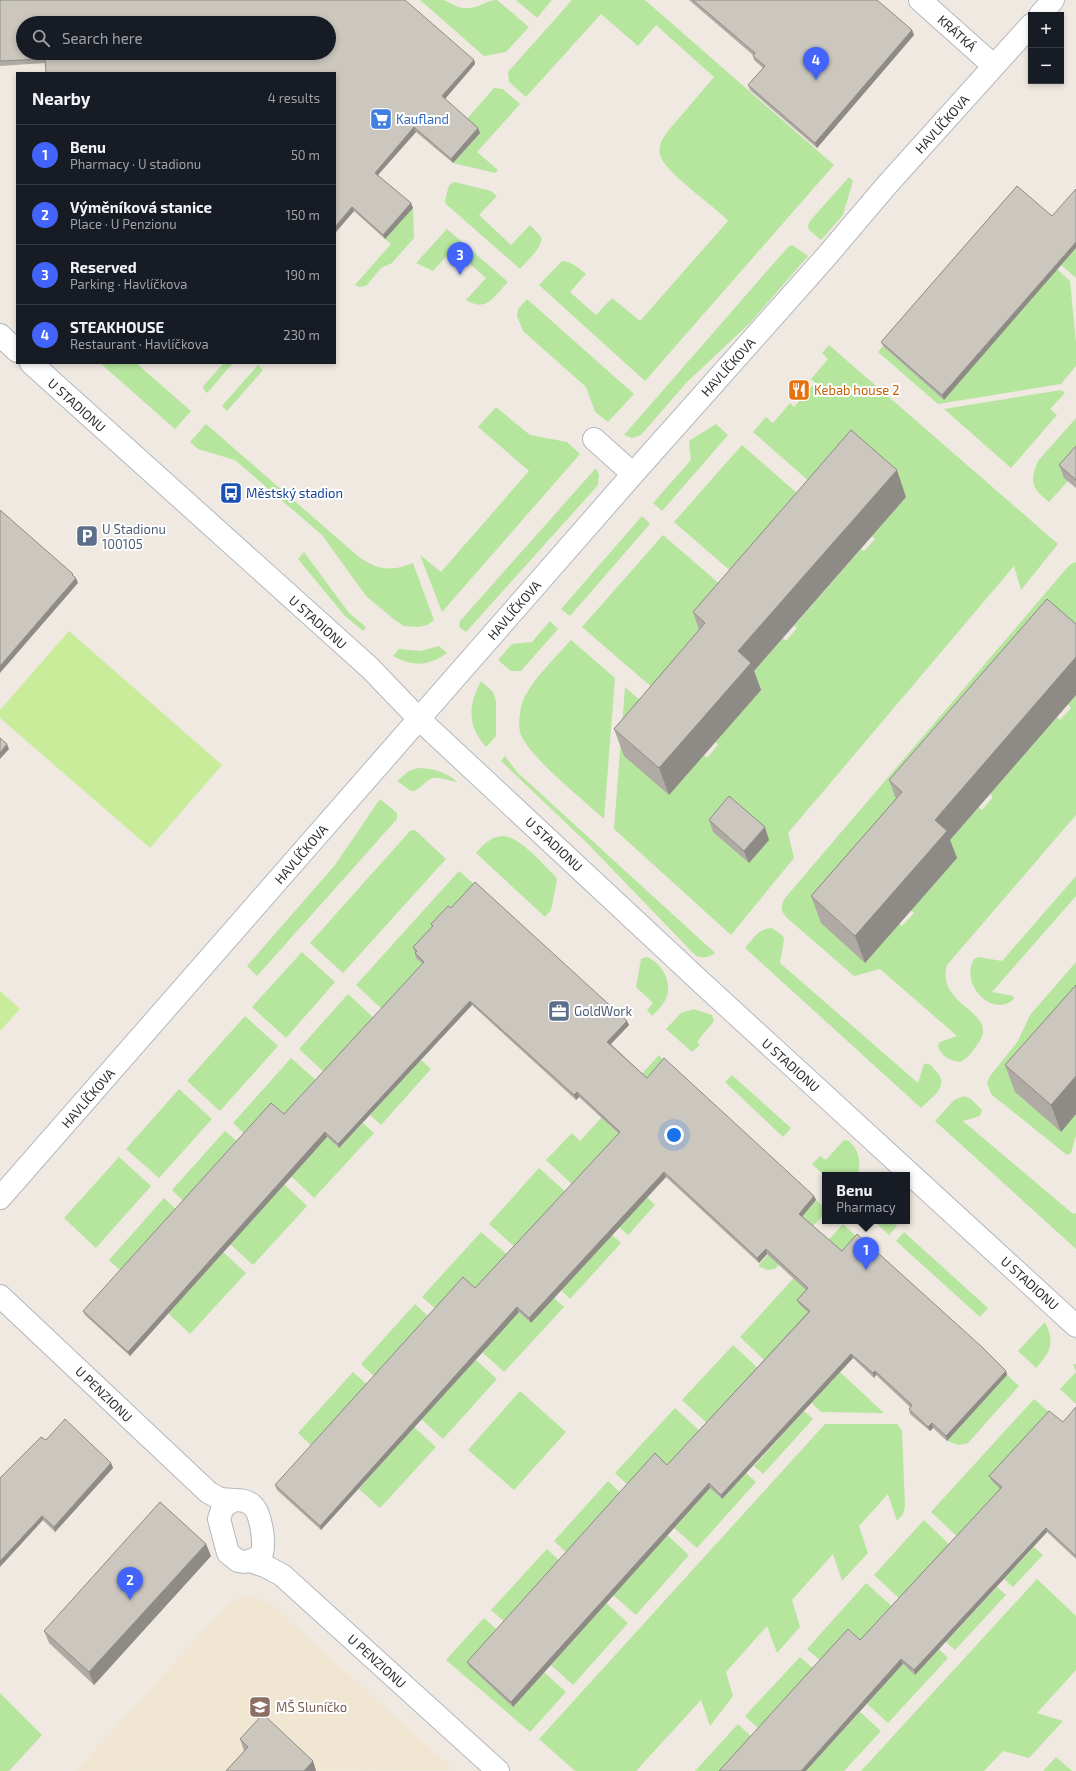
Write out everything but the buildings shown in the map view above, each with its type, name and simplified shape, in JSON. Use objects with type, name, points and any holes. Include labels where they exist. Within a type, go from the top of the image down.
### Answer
[{"type":"street","name":"KRÁTKÁ","points":[[920,0],[994,66]]},
{"type":"street","points":[[1043,12],[1053,0]]},
{"type":"street","name":"HAVLÍČKOVA","points":[[0,1198],[633,474],[792,296],[886,186],[1028,28]]},
{"type":"street","points":[[0,335],[16,349]]},
{"type":"street","name":"U STADIONU","points":[[32,364],[370,668],[419,719],[702,984],[908,1172]]},
{"type":"street","points":[[594,439],[633,474]]},
{"type":"street","name":"U STADIONU","points":[[910,1174],[1076,1326]]},
{"type":"street","name":"U PENZIONU","points":[[0,1296],[208,1492]]},
{"type":"street","points":[[208,1492],[226,1501],[246,1501],[255,1509],[258,1514],[264,1544],[262,1553],[250,1561],[238,1561],[228,1553],[217,1510],[208,1492]]},
{"type":"street","points":[[219,1518],[223,1507],[234,1500]]},
{"type":"street","name":"U PENZIONU","points":[[250,1561],[265,1566],[282,1575],[498,1771]]},
{"type":"shaded area","name":"MŠ Sluníčko","points":[[249,1597],[261,1599],[271,1604],[454,1770],[76,1771],[227,1605],[238,1598]]},
{"type":"green space","points":[[420,0],[443,0],[461,8],[473,8],[493,0],[497,0],[529,27],[506,52],[484,56]]},
{"type":"green space","points":[[516,0],[552,0],[537,18]]},
{"type":"green space","points":[[572,0],[645,0],[834,165],[645,381],[539,285],[562,261],[569,263],[586,274],[570,292],[596,315],[612,298],[640,321],[728,221],[679,179],[663,161],[660,154],[661,142],[664,136],[714,77],[656,25],[638,46],[601,14],[526,97],[509,82],[508,72]]},
{"type":"green space","points":[[494,88],[503,89],[520,104],[477,152],[498,170],[495,173],[453,163],[480,133],[466,120]]},
{"type":"green space","points":[[849,177],[853,181],[843,215],[821,240],[809,230],[808,226],[810,221]]},
{"type":"green space","points":[[454,182],[491,191],[497,196],[479,215],[511,245],[530,225],[541,237],[540,245],[520,269],[446,204],[445,201],[449,185]]},
{"type":"green space","points":[[413,208],[414,238],[392,263],[381,268],[366,286],[359,287],[355,285],[391,244],[385,239]]},
{"type":"green space","points":[[447,229],[508,282],[490,301],[485,304],[473,304],[466,300],[486,278],[453,249],[433,271],[416,263]]},
{"type":"green space","points":[[792,245],[808,256],[750,323],[687,382],[641,435],[632,438],[624,435],[788,247]]},
{"type":"green space","points":[[1076,248],[1076,278],[1061,265]]},
{"type":"green space","points":[[1057,269],[1070,281],[1076,343],[1076,366],[1061,384],[938,404],[878,352],[883,346],[944,399]]},
{"type":"green space","points":[[527,299],[634,394],[608,422],[595,412],[586,387],[523,331],[517,316],[518,309]]},
{"type":"green space","points":[[829,345],[1058,544],[1021,590],[1014,566],[788,833],[794,858],[731,935],[614,829],[625,687],[658,716],[669,794],[704,755],[707,758],[718,745],[715,741],[748,678],[783,638],[786,641],[797,628],[794,626],[861,549],[864,551],[875,539],[753,432],[766,417],[773,423],[790,403],[794,407],[815,383],[811,379],[828,359],[822,353]]},
{"type":"green space","points":[[101,364],[137,364],[191,411],[175,429]]},
{"type":"green space","points":[[223,364],[232,364],[207,393],[203,389],[204,385]]},
{"type":"green space","points":[[258,365],[263,370],[227,411],[222,406]]},
{"type":"green space","points":[[1061,390],[1065,393],[1050,409],[1057,415],[1011,468],[944,409]]},
{"type":"green space","points":[[496,407],[530,435],[567,442],[580,454],[442,612],[420,555],[441,572],[529,471],[478,427]]},
{"type":"green space","points":[[1076,418],[1076,464],[1068,481],[1049,502],[1036,489],[1033,480],[1035,469],[1038,461]]},
{"type":"green space","points":[[206,424],[359,557],[372,565],[385,568],[398,568],[413,563],[434,620],[427,625],[419,627],[404,626],[366,596],[322,535],[235,460],[198,449],[190,442]]},
{"type":"green space","points":[[716,424],[728,435],[662,511],[653,503],[691,460],[689,441]]},
{"type":"green space","points":[[742,445],[815,509],[748,586],[674,522]]},
{"type":"green space","points":[[596,468],[599,475],[598,485],[466,632],[459,627],[460,621]]},
{"type":"green space","points":[[642,516],[650,524],[570,616],[561,609]]},
{"type":"green space","points":[[663,535],[737,599],[670,703],[582,627]]},
{"type":"green space","points":[[304,552],[349,613],[366,627],[363,631],[345,616],[298,559]]},
{"type":"green space","points":[[1076,562],[1076,642],[1057,626],[899,923],[902,926],[914,913],[911,911],[944,847],[979,807],[982,810],[993,797],[990,794],[1057,717],[1060,720],[1071,708],[1068,704],[1076,695],[1076,815],[947,965],[946,979],[950,991],[976,1016],[982,1024],[983,1034],[977,1045],[970,1055],[960,1062],[943,1055],[938,1046],[940,1042],[957,1036],[880,969],[854,976],[787,918],[782,911],[782,904],[785,898],[1066,569],[1071,564]]},
{"type":"green space","points":[[550,621],[558,629],[521,671],[511,671],[498,660],[512,644],[532,642]]},
{"type":"green space","points":[[69,631],[222,765],[150,848],[0,718],[0,710]]},
{"type":"green space","points":[[571,640],[615,678],[604,819],[544,765],[525,742],[520,732],[520,714],[525,696],[540,674]]},
{"type":"green space","points":[[439,646],[447,653],[427,663],[421,664],[407,662],[393,656],[399,649],[421,651]]},
{"type":"green space","points":[[481,681],[493,692],[496,701],[496,736],[486,747],[475,731],[472,715],[474,698]]},
{"type":"green space","points":[[505,756],[517,772],[715,953],[706,957],[696,956],[588,844],[501,761]]},
{"type":"green space","points":[[418,768],[439,771],[457,782],[434,778],[428,780],[418,789],[411,791],[397,781],[409,771]]},
{"type":"green space","points":[[380,799],[397,813],[397,819],[257,976],[247,966],[335,865]]},
{"type":"green space","points":[[415,830],[446,859],[343,973],[310,943],[410,831]]},
{"type":"green space","points":[[502,836],[516,841],[524,846],[556,877],[557,880],[551,910],[545,917],[476,853],[490,840]]},
{"type":"green space","points":[[459,871],[477,887],[434,970],[384,1011],[356,985]]},
{"type":"green space","points":[[1076,876],[1076,896],[992,992],[1013,996],[1014,999],[1006,1004],[997,1005],[988,1002],[980,996],[971,979],[971,969],[974,959],[978,957],[1002,961]]},
{"type":"green space","points":[[767,928],[772,928],[783,936],[784,940],[780,963],[918,1083],[924,1064],[929,1064],[933,1067],[939,1076],[941,1086],[935,1095],[921,1108],[745,948],[760,932]]},
{"type":"green space","points":[[302,952],[335,982],[286,1038],[252,1007]]},
{"type":"green space","points":[[647,957],[657,963],[661,968],[667,978],[668,984],[666,999],[661,1007],[652,1016],[647,1010],[653,1003],[636,987],[641,959]]},
{"type":"green space","points":[[1076,962],[1076,1023],[1060,1132],[1076,1114],[1076,1135],[1071,1153],[1067,1155],[991,1094],[987,1083],[990,1076],[1018,1041],[1030,1015]]},
{"type":"green space","points":[[0,991],[20,1009],[0,1031]]},
{"type":"green space","points":[[348,994],[376,1020],[326,1074],[299,1049]]},
{"type":"green space","points":[[694,1009],[712,1015],[714,1021],[697,1042],[700,1045],[692,1052],[666,1029],[681,1013]]},
{"type":"green space","points":[[245,1016],[278,1046],[220,1111],[187,1081]]},
{"type":"green space","points":[[659,1055],[666,1063],[609,1125],[628,1143],[575,1187],[546,1160],[572,1133],[580,1141]]},
{"type":"green space","points":[[291,1058],[318,1082],[285,1118],[247,1136],[233,1123]]},
{"type":"green space","points":[[421,1060],[431,1069],[381,1125],[370,1115]]},
{"type":"green space","points":[[732,1075],[791,1128],[783,1137],[725,1082]]},
{"type":"green space","points":[[179,1089],[212,1119],[159,1178],[126,1149]]},
{"type":"green space","points":[[964,1096],[971,1099],[982,1110],[980,1116],[963,1121],[1073,1214],[1076,1213],[1076,1249],[935,1121],[954,1100]]},
{"type":"green space","points":[[363,1123],[374,1133],[314,1198],[291,1176],[327,1137],[339,1148]]},
{"type":"green space","points":[[225,1131],[240,1144],[186,1204],[172,1190]]},
{"type":"green space","points":[[844,1140],[849,1141],[855,1148],[859,1157],[859,1170],[858,1172],[835,1171],[822,1172],[822,1173],[812,1164],[820,1156],[826,1160]]},
{"type":"green space","points":[[119,1157],[151,1186],[96,1248],[64,1218]]},
{"type":"green space","points":[[539,1168],[568,1194],[517,1249],[489,1224]]},
{"type":"green space","points":[[284,1184],[307,1206],[253,1265],[230,1244]]},
{"type":"green space","points":[[647,1197],[655,1205],[628,1235],[619,1227]]},
{"type":"green space","points":[[164,1198],[179,1212],[123,1273],[109,1260]]},
{"type":"green space","points":[[816,1200],[822,1205],[822,1216],[775,1269],[767,1270],[758,1266]]},
{"type":"green space","points":[[843,1224],[859,1239],[797,1301],[817,1320],[767,1363],[740,1337]]},
{"type":"green space","points":[[877,1224],[895,1224],[897,1226],[889,1235]]},
{"type":"green space","points":[[481,1232],[510,1257],[487,1282],[438,1311],[422,1297]]},
{"type":"green space","points":[[904,1232],[988,1308],[980,1317],[896,1241]]},
{"type":"green space","points":[[612,1235],[621,1243],[570,1299],[561,1290]]},
{"type":"green space","points":[[223,1252],[246,1273],[190,1334],[168,1313]]},
{"type":"green space","points":[[554,1298],[564,1307],[504,1372],[482,1352],[519,1312],[531,1323]]},
{"type":"green space","points":[[415,1304],[431,1319],[377,1379],[361,1364]]},
{"type":"green space","points":[[1045,1322],[1051,1341],[1048,1352],[1036,1368],[1018,1351]]},
{"type":"green space","points":[[733,1345],[760,1370],[709,1425],[682,1400]]},
{"type":"green space","points":[[475,1359],[497,1379],[443,1439],[421,1419]]},
{"type":"green space","points":[[1073,1364],[1076,1364],[1076,1372]]},
{"type":"green space","points":[[353,1372],[370,1387],[314,1448],[298,1433]]},
{"type":"green space","points":[[840,1372],[884,1413],[821,1412],[812,1403]]},
{"type":"green space","points":[[1076,1372],[1076,1404],[1060,1389]]},
{"type":"green space","points":[[1007,1375],[1019,1386],[968,1443],[958,1445],[947,1441]]},
{"type":"green space","points":[[520,1391],[566,1432],[514,1490],[468,1450]]},
{"type":"green space","points":[[1034,1399],[1049,1412],[989,1478],[1007,1495],[960,1539],[931,1512]]},
{"type":"green space","points":[[675,1408],[702,1433],[668,1469],[630,1487],[615,1473]]},
{"type":"green space","points":[[804,1411],[813,1419],[763,1474],[754,1466]]},
{"type":"green space","points":[[825,1424],[897,1424],[902,1431],[905,1507],[903,1514],[897,1521],[888,1494],[859,1526],[868,1553],[842,1581],[833,1554],[792,1600],[800,1627],[777,1653],[767,1626],[726,1672],[733,1696],[710,1726],[701,1700],[636,1771],[575,1771],[539,1739]]},
{"type":"green space","points":[[414,1427],[436,1447],[380,1508],[359,1489]]},
{"type":"green space","points":[[746,1473],[756,1482],[697,1548],[674,1528],[710,1488],[722,1499]]},
{"type":"green space","points":[[608,1481],[623,1495],[569,1555],[554,1541]]},
{"type":"green space","points":[[924,1520],[952,1547],[902,1601],[874,1575]]},
{"type":"green space","points":[[667,1535],[689,1555],[636,1615],[613,1595]]},
{"type":"green space","points":[[1034,1547],[1043,1555],[1013,1587],[1004,1579]]},
{"type":"green space","points":[[547,1549],[562,1563],[507,1624],[491,1610]]},
{"type":"green space","points":[[1037,1579],[1076,1616],[1076,1670],[1037,1713],[1063,1721],[1029,1758],[1003,1751],[984,1771],[861,1771]]},
{"type":"green space","points":[[866,1583],[895,1609],[871,1634],[823,1663],[807,1649]]},
{"type":"green space","points":[[997,1587],[1006,1595],[955,1650],[946,1642]]},
{"type":"green space","points":[[606,1603],[628,1623],[573,1685],[551,1665]]},
{"type":"green space","points":[[484,1618],[566,1692],[530,1732],[446,1660]]},
{"type":"green space","points":[[939,1649],[948,1658],[888,1723],[867,1704],[903,1664],[915,1675]]},
{"type":"green space","points":[[800,1657],[816,1671],[761,1731],[745,1716]]},
{"type":"green space","points":[[0,1693],[42,1735],[9,1771],[0,1771]]},
{"type":"green space","points":[[860,1712],[881,1731],[844,1771],[806,1771]]},
{"type":"green space","points":[[738,1724],[754,1739],[725,1771],[695,1771]]},
{"type":"green space","points":[[1056,1757],[1072,1771],[1043,1771]]},
{"type":"place","name":"STEAKHOUSE","points":[[816,80]]},
{"type":"place","name":"Kaufland","points":[[381,119]]},
{"type":"place","name":"Reserved","points":[[460,275]]},
{"type":"place","name":"Kebab house 2","points":[[799,390]]},
{"type":"place","name":"Městský stadion","points":[[231,493]]},
{"type":"place","name":"U Stadionu 100105","points":[[87,536]]},
{"type":"place","name":"GoldWork","points":[[559,1011]]},
{"type":"place","name":"Benu","points":[[866,1270]]},
{"type":"place","name":"Výměníková stanice","points":[[130,1600]]},
{"type":"place","name":"MŠ Sluníčko","points":[[260,1707]]}]
